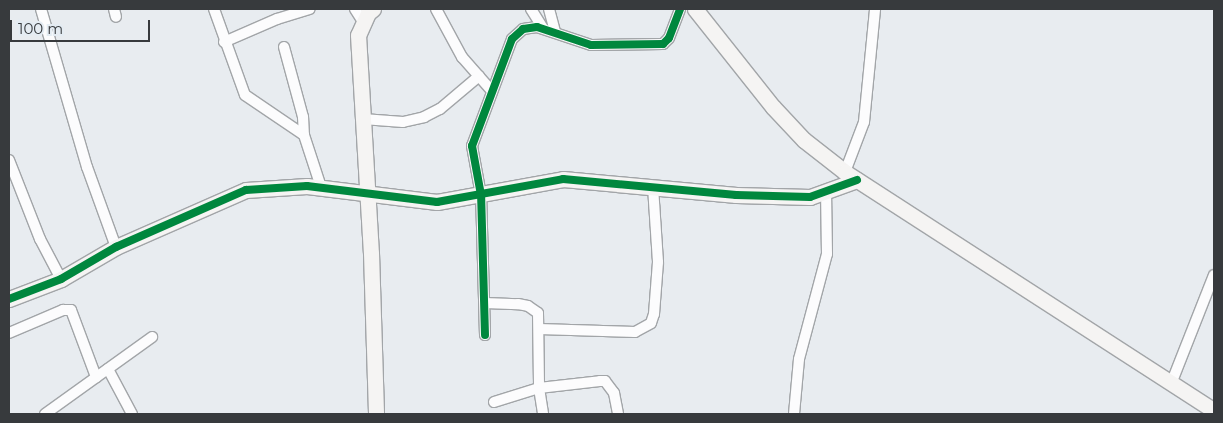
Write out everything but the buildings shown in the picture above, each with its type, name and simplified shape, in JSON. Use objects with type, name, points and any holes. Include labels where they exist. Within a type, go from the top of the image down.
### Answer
[{"type":"street","points":[[41,9],[86,168],[116,247]]},
{"type":"street","points":[[214,9],[224,42],[245,95],[304,135]]},
{"type":"street","points":[[224,42],[277,19],[309,9]]},
{"type":"street","points":[[355,9],[363,22]]},
{"type":"street","points":[[373,9],[363,22],[358,35],[367,191],[376,414]]},
{"type":"street","points":[[436,9],[462,57],[491,90]]},
{"type":"street","points":[[549,9],[555,32]]},
{"type":"street","points":[[485,335],[481,195],[472,146],[491,90],[517,33],[528,28],[543,28],[591,45],[663,44],[670,38],[680,9]]},
{"type":"street","points":[[695,9],[773,108],[804,140],[851,176],[1214,412]]},
{"type":"street","points":[[9,300],[61,279],[116,247],[246,190],[321,188],[367,191],[418,202],[481,195],[563,179],[736,195],[810,196],[826,191],[851,176],[864,122],[875,9]]},
{"type":"street","points":[[533,10],[543,28]]},
{"type":"street","points":[[284,47],[303,117],[304,135],[321,188]]},
{"type":"street","points":[[363,119],[403,122],[424,117],[440,109],[479,76]]},
{"type":"street","points":[[9,160],[40,239],[61,279]]},
{"type":"street","points":[[539,329],[635,332],[651,323],[654,314],[658,262],[653,186]]},
{"type":"street","points":[[794,414],[799,359],[827,254],[826,191]]},
{"type":"street","points":[[1171,384],[1214,275]]},
{"type":"street","points":[[485,303],[528,306],[538,313],[539,388],[543,414]]},
{"type":"street","points":[[9,333],[63,310],[71,310],[96,377]]},
{"type":"street","points":[[45,414],[152,337]]},
{"type":"street","points":[[108,368],[132,414]]},
{"type":"street","points":[[494,402],[539,388],[605,381],[614,393],[618,414]]},
{"type":"cycle path","points":[[485,335],[481,195],[472,146],[512,39],[523,29],[537,27],[591,45],[663,44],[669,38],[680,9]]},
{"type":"cycle path","points":[[9,299],[61,279],[116,247],[246,190],[307,186],[437,202],[563,179],[736,195],[810,197],[857,180]]}]
